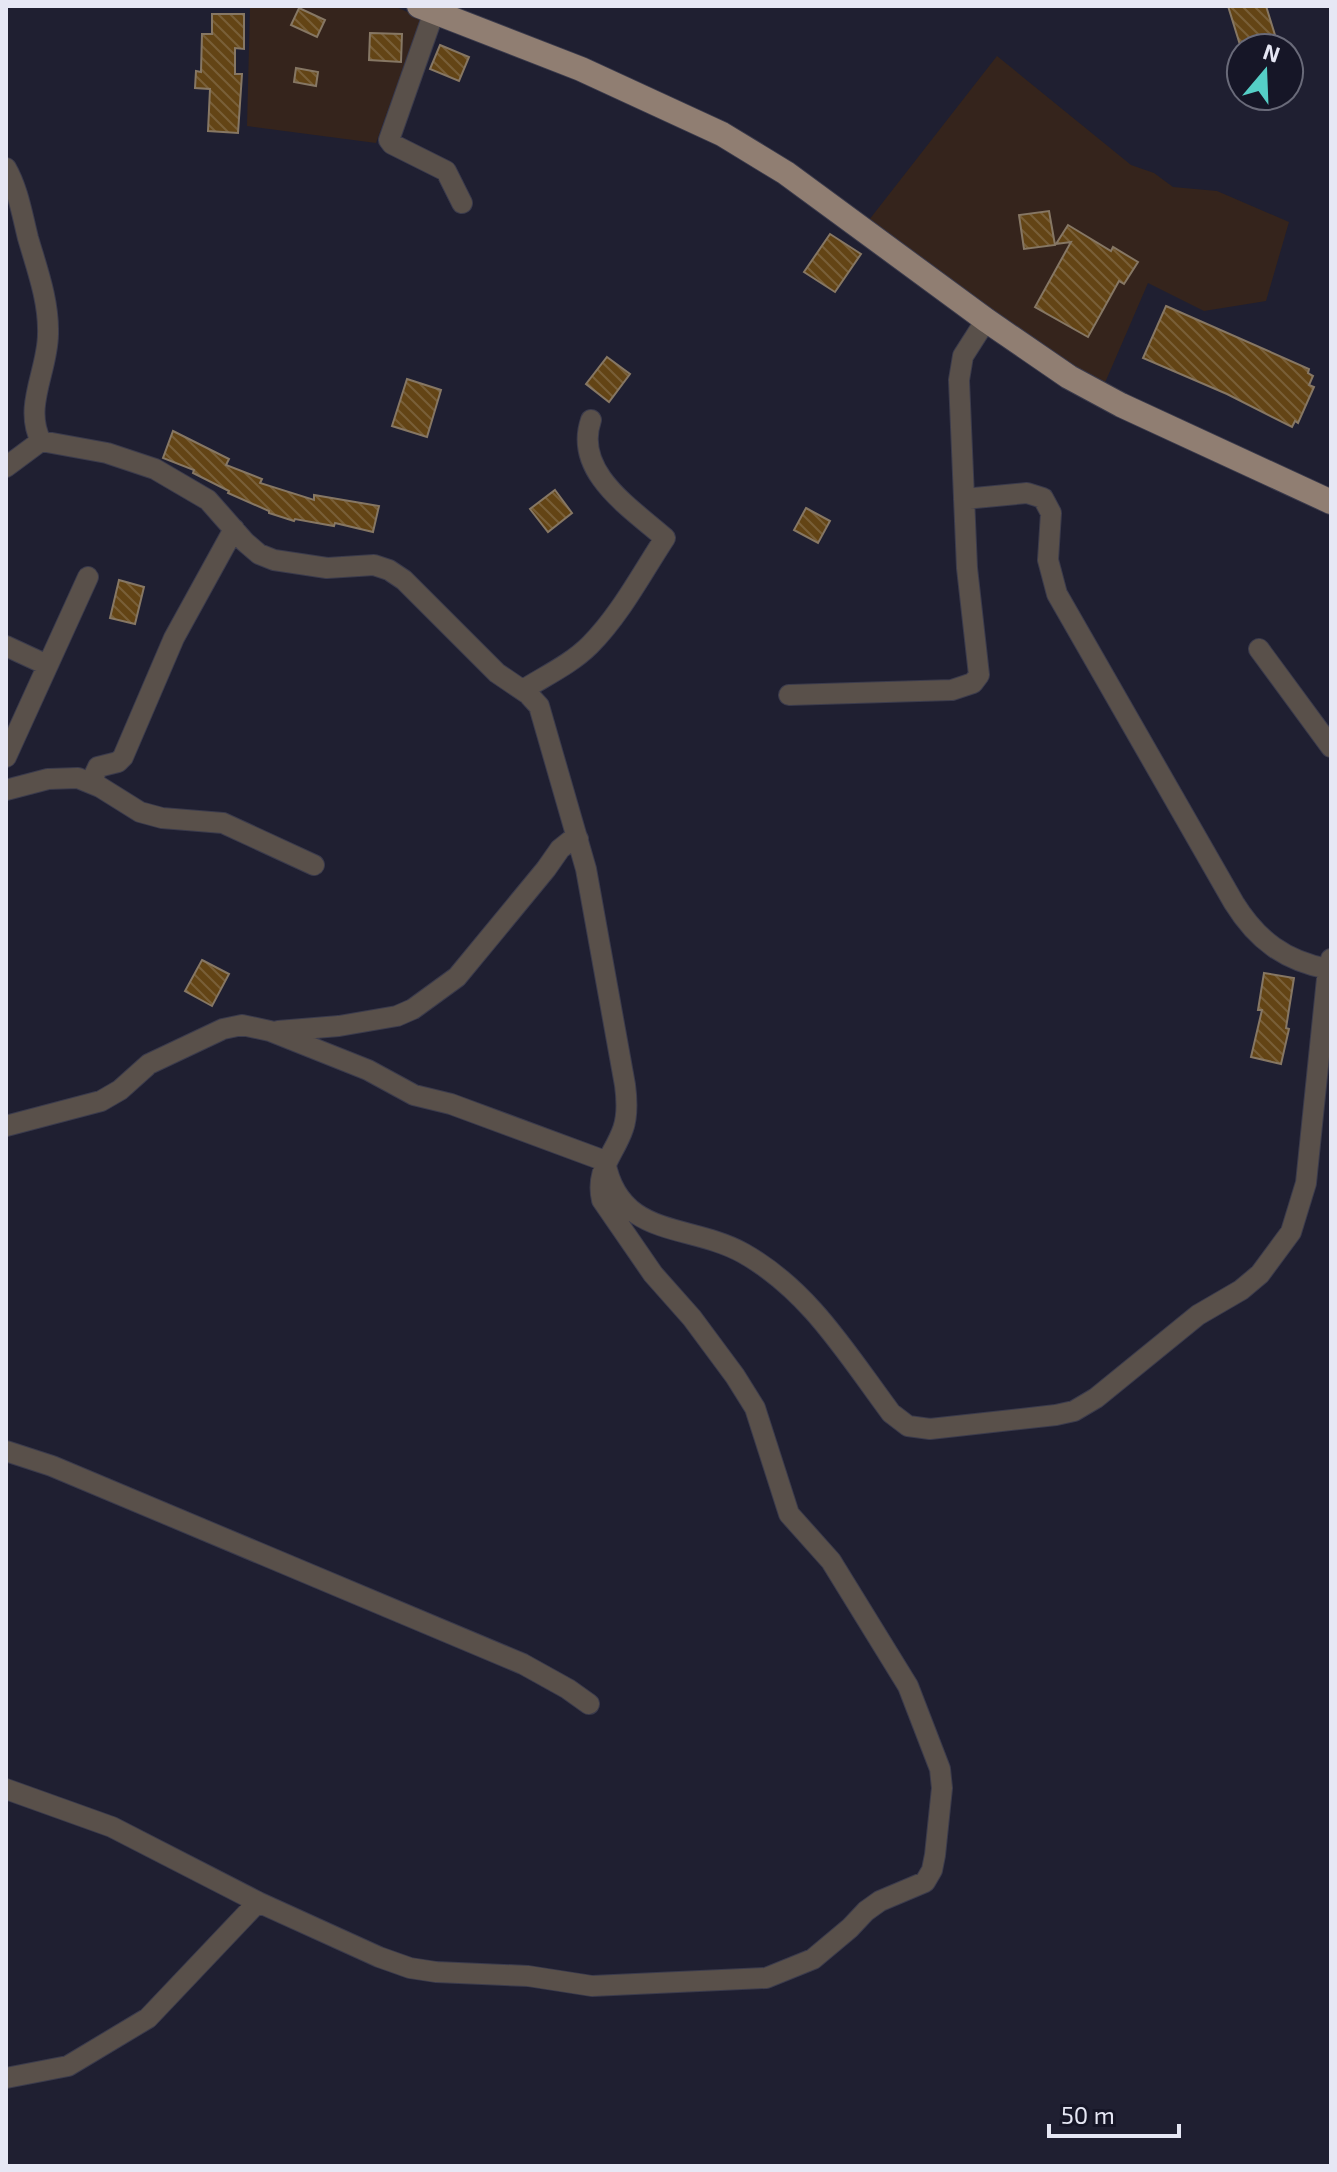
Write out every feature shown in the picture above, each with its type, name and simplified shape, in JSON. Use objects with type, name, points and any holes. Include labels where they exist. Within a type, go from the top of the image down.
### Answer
[{"type":"main road","points":[[426,9],[581,69],[722,134],[786,173],[986,320],[1094,391],[1331,502]]},
{"type":"street","points":[[426,9],[389,140],[446,171],[462,203]]},
{"type":"street","points":[[6,168],[17,193],[47,312],[48,351],[34,418],[35,430],[41,441]]},
{"type":"street","points":[[789,695],[952,690],[973,683],[979,675],[967,568],[959,380],[963,356],[986,320]]},
{"type":"street","points":[[523,690],[579,655],[590,644],[608,623],[665,538],[617,496],[596,470],[586,440],[591,420]]},
{"type":"street","points":[[6,467],[41,441],[107,453],[155,469],[208,500],[259,554],[274,560],[327,568],[374,565],[389,570],[404,580],[497,673],[523,690],[539,706],[586,869],[628,1106],[625,1126],[605,1161],[599,1188],[602,1200],[653,1274],[692,1318],[735,1376],[755,1408],[789,1514],[831,1561],[887,1648],[908,1686],[940,1769],[942,1788],[932,1870],[925,1882],[880,1901],[813,1959],[766,1978],[592,1986],[550,1978],[463,1975],[410,1968],[258,1902],[112,1827],[6,1789]]},
{"type":"street","points":[[605,1161],[613,1190],[638,1215],[658,1226],[743,1253],[800,1295],[891,1413],[908,1426],[930,1429],[1066,1413],[1089,1403],[1198,1315],[1251,1282],[1275,1256],[1291,1232],[1310,1166],[1329,964],[1298,962],[1273,949],[1234,903],[1057,594],[1048,560],[1051,513],[1043,498],[1027,493],[964,499]]},
{"type":"street","points":[[91,782],[98,767],[118,762],[123,757],[174,638],[234,529]]},
{"type":"street","points":[[6,757],[88,577]]},
{"type":"street","points":[[6,646],[47,665]]},
{"type":"street","points":[[1259,649],[1331,747]]},
{"type":"street","points":[[6,790],[59,777],[78,778],[91,782],[140,812],[162,818],[223,823],[314,865]]},
{"type":"street","points":[[270,1031],[339,1026],[397,1016],[413,1009],[457,977],[560,849],[578,839]]},
{"type":"street","points":[[6,1126],[101,1101],[120,1090],[149,1064],[223,1029],[242,1025],[270,1031],[368,1070],[414,1095],[451,1104],[605,1161]]},
{"type":"street","points":[[6,1451],[52,1466],[523,1664],[589,1704]]},
{"type":"street","points":[[6,2078],[68,2066],[148,2018],[258,1902]]},
{"type":"shaded area","points":[[250,6],[394,6],[421,18],[376,143],[247,126]]},
{"type":"shaded area","points":[[997,56],[1131,165],[1154,173],[1173,187],[1217,191],[1289,222],[1266,301],[1204,311],[1148,283],[1104,385],[1027,337],[869,220]]},
{"type":"building","points":[[1228,6],[1266,6],[1274,32],[1236,32]]},
{"type":"building","points":[[299,8],[325,20],[317,37],[291,25]]},
{"type":"building","points":[[212,14],[244,14],[244,49],[235,48],[235,74],[242,74],[238,133],[208,131],[210,89],[195,88],[196,71],[201,72],[202,34],[212,34]]},
{"type":"building","points":[[370,33],[402,34],[401,62],[369,60]]},
{"type":"building","points":[[440,45],[469,57],[459,81],[430,69]]},
{"type":"building","points":[[296,68],[318,72],[316,86],[294,82]]},
{"type":"building","points":[[1049,211],[1055,245],[1024,249],[1019,215]]},
{"type":"building","points":[[1068,225],[1111,251],[1113,247],[1138,262],[1124,284],[1119,281],[1088,337],[1035,307],[1071,242],[1056,244]]},
{"type":"building","points":[[830,234],[861,254],[835,292],[804,272]]},
{"type":"building","points":[[1166,306],[1309,369],[1308,373],[1313,376],[1309,385],[1314,387],[1298,423],[1295,421],[1292,427],[1227,394],[1143,358]]},
{"type":"building","points":[[607,357],[630,374],[609,402],[586,384]]},
{"type":"building","points":[[407,379],[441,390],[427,437],[392,426]]},
{"type":"building","points":[[173,431],[229,459],[226,465],[262,479],[260,483],[314,500],[314,495],[379,506],[373,532],[335,523],[334,526],[294,521],[228,493],[193,473],[194,470],[163,458]]},
{"type":"building","points":[[555,490],[572,513],[548,532],[530,509]]},
{"type":"building","points":[[806,508],[830,521],[818,543],[794,530]]},
{"type":"building","points":[[119,580],[144,587],[135,624],[110,618]]},
{"type":"building","points":[[202,960],[229,974],[212,1006],[185,991]]},
{"type":"building","points":[[1264,973],[1294,978],[1286,1028],[1289,1029],[1281,1064],[1251,1057],[1262,1010],[1258,1010]]}]
